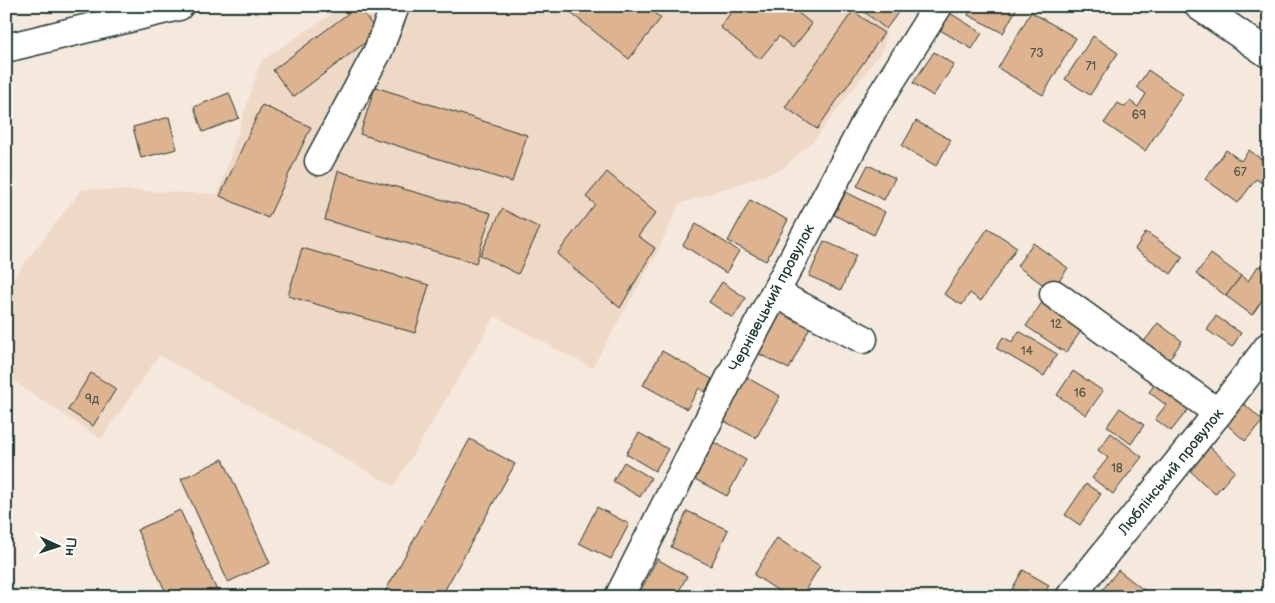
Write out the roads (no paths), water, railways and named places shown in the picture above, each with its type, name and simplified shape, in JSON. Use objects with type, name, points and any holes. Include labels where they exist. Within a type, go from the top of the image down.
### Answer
[{"type":"street","points":[[6,48],[179,6]]},
{"type":"street","points":[[319,161],[378,51],[395,6]]},
{"type":"street","name":"Чернівецький провулок","points":[[619,597],[738,362],[872,109],[938,6]]},
{"type":"street","points":[[1199,6],[1269,54]]},
{"type":"street","points":[[775,293],[863,339]]},
{"type":"street","points":[[1054,294],[1218,413]]},
{"type":"street","name":"Люблінський провулок","points":[[1070,597],[1218,413],[1269,346]]}]
